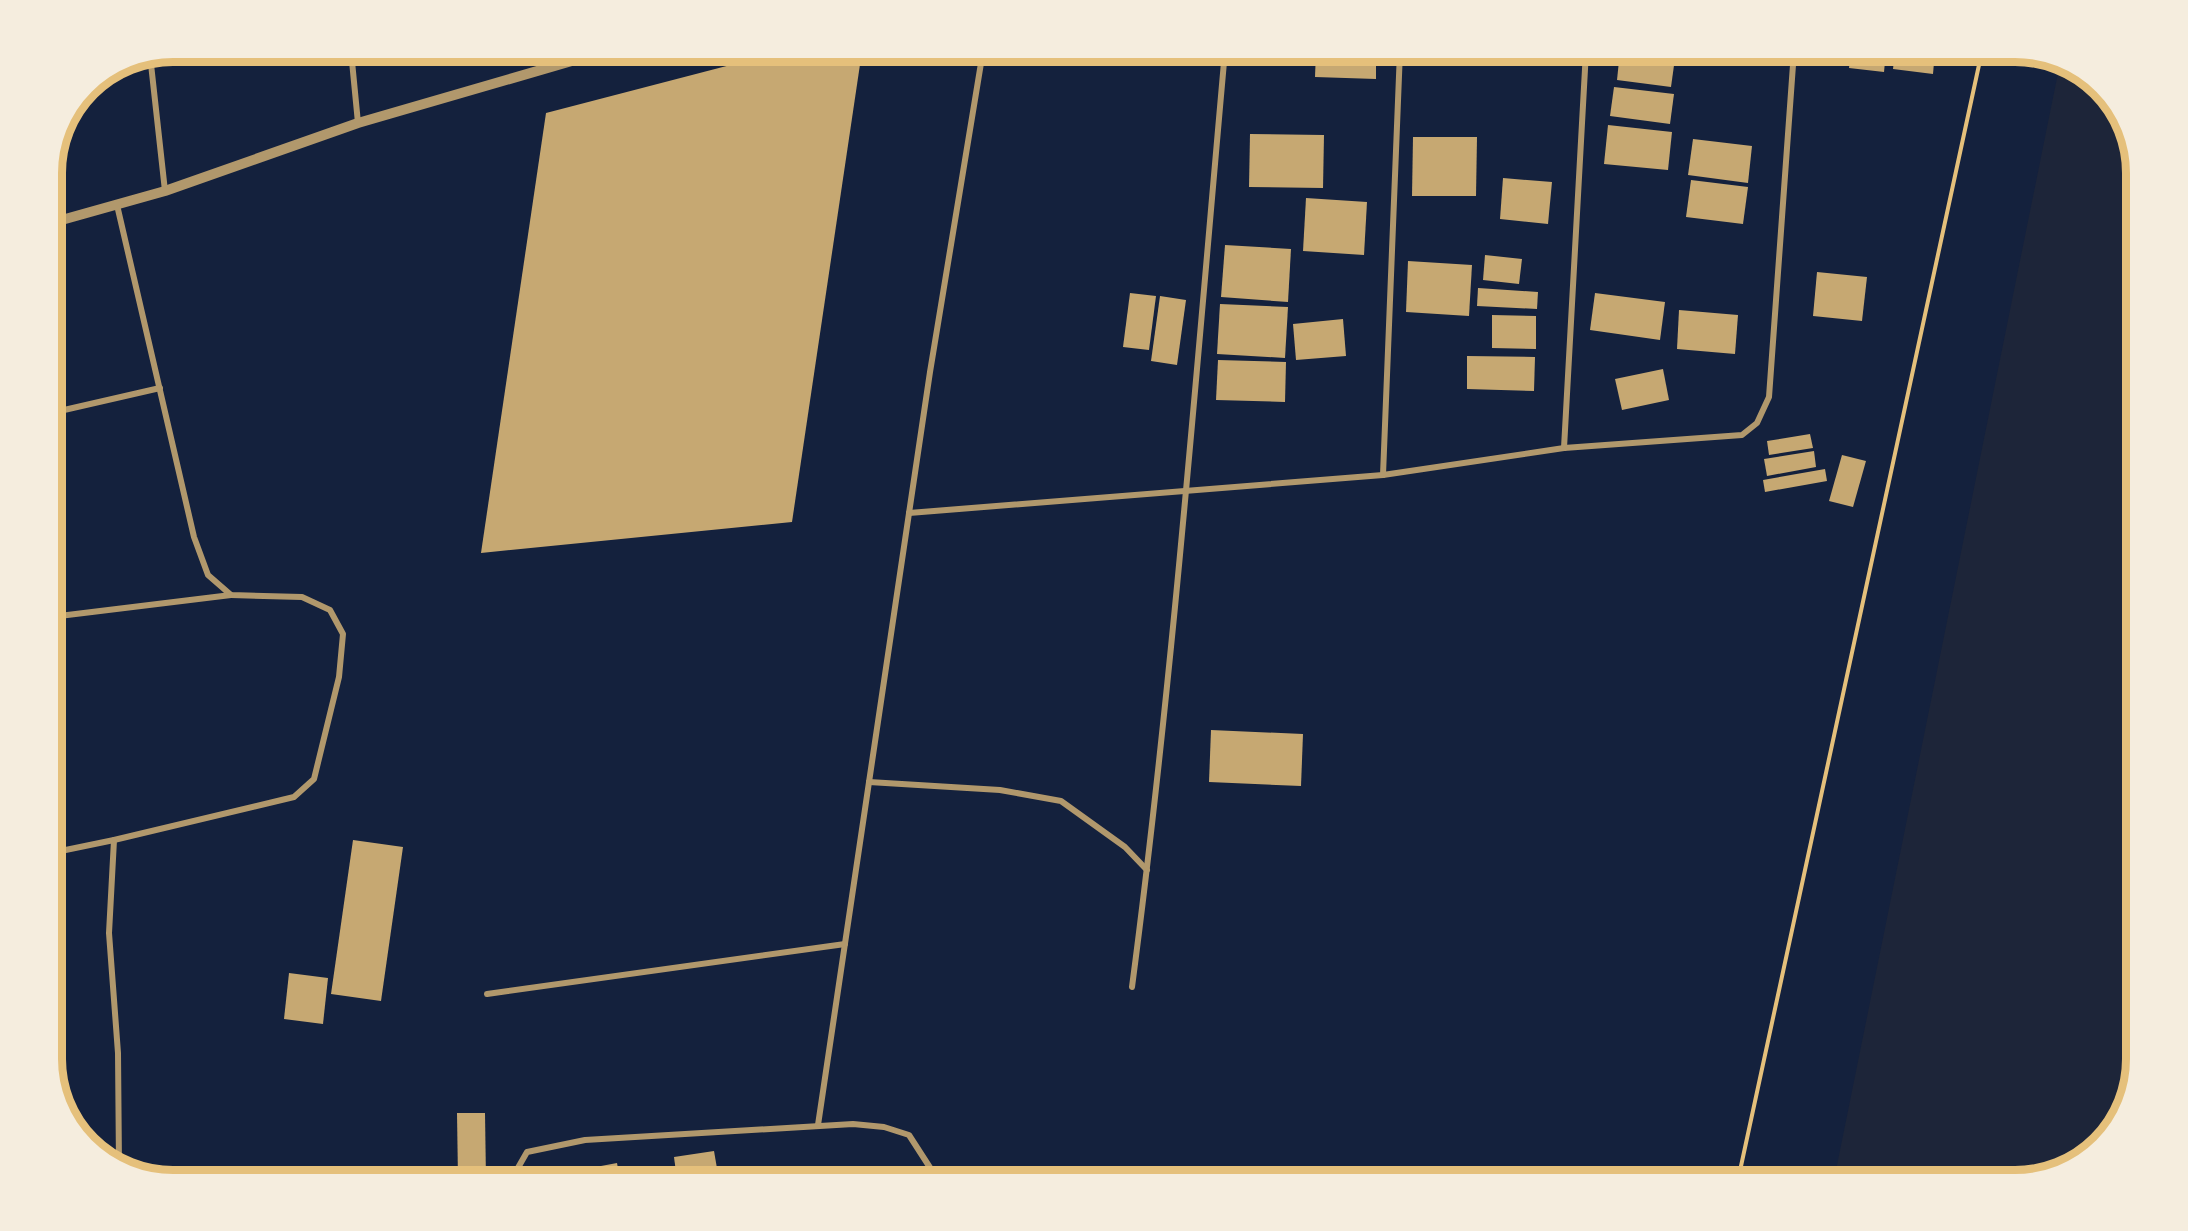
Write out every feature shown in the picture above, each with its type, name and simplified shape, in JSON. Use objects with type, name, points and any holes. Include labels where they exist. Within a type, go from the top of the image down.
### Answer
[{"type":"street","points":[[352,62],[358,123]]},
{"type":"street","points":[[62,220],[165,191],[358,123],[565,62]]},
{"type":"street","points":[[818,1125],[909,513],[981,62]]},
{"type":"street","points":[[1132,987],[1148,870],[1186,491],[1224,62]]},
{"type":"street","points":[[1383,475],[1400,62]]},
{"type":"street","points":[[1564,448],[1585,62]]},
{"type":"street","points":[[909,513],[1383,475],[1564,448],[1742,435],[1757,423],[1769,397],[1793,62]]},
{"type":"street","points":[[151,64],[165,191]]},
{"type":"street","points":[[117,205],[194,537],[208,575],[231,595]]},
{"type":"street","points":[[62,410],[160,388]]},
{"type":"street","points":[[62,615],[231,595],[302,597],[330,610],[343,634],[339,677],[314,779],[294,797],[62,851]]},
{"type":"street","points":[[869,782],[1000,790],[1062,801],[1125,847],[1148,870]]},
{"type":"street","points":[[114,840],[110,933],[118,1053],[119,1156]]},
{"type":"street","points":[[488,994],[845,945]]},
{"type":"street","points":[[517,1170],[527,1152],[547,1146],[585,1140],[818,1125],[884,1127],[909,1135],[932,1170]]},
{"type":"path","points":[[1740,1170],[1980,62]]},
{"type":"shaded area","points":[[2059,70],[2089,89],[2108,111],[2121,137],[2126,165],[2126,1073],[2118,1101],[2104,1126],[2083,1147],[2071,1155],[2044,1166],[2016,1170],[1836,1170]]},
{"type":"building","points":[[742,62],[860,62],[792,522],[481,553],[546,113]]},
{"type":"building","points":[[1316,62],[1376,62],[1376,79],[1315,77]]},
{"type":"building","points":[[1619,62],[1674,62],[1671,87],[1617,80]]},
{"type":"building","points":[[1809,62],[1843,62],[1842,66]]},
{"type":"building","points":[[1850,62],[1885,62],[1884,72],[1849,68]]},
{"type":"building","points":[[1894,62],[1934,62],[1933,74],[1893,69]]},
{"type":"building","points":[[1614,87],[1674,94],[1670,124],[1610,116]]},
{"type":"building","points":[[1608,125],[1672,132],[1668,170],[1604,164]]},
{"type":"building","points":[[1250,134],[1324,135],[1323,188],[1249,187]]},
{"type":"building","points":[[1413,137],[1477,137],[1476,196],[1412,196]]},
{"type":"building","points":[[1693,139],[1752,146],[1748,183],[1688,175]]},
{"type":"building","points":[[1503,178],[1552,182],[1548,224],[1500,219]]},
{"type":"building","points":[[1691,180],[1748,187],[1743,224],[1686,217]]},
{"type":"building","points":[[1306,198],[1367,202],[1364,255],[1303,251]]},
{"type":"building","points":[[1225,245],[1291,249],[1288,302],[1221,297]]},
{"type":"building","points":[[1485,255],[1522,259],[1519,284],[1483,280]]},
{"type":"building","points":[[1408,261],[1472,265],[1469,316],[1406,312]]},
{"type":"building","points":[[1817,272],[1867,277],[1862,321],[1813,316]]},
{"type":"building","points":[[1478,288],[1538,292],[1537,309],[1477,306]]},
{"type":"building","points":[[1130,293],[1156,296],[1149,350],[1123,347]]},
{"type":"building","points":[[1595,293],[1665,302],[1660,340],[1590,330]]},
{"type":"building","points":[[1160,296],[1186,300],[1177,365],[1151,361]]},
{"type":"building","points":[[1220,304],[1288,307],[1285,358],[1217,354]]},
{"type":"building","points":[[1679,310],[1738,315],[1735,354],[1677,349]]},
{"type":"building","points":[[1492,315],[1536,316],[1536,349],[1492,348]]},
{"type":"building","points":[[1343,319],[1346,356],[1296,360],[1293,324]]},
{"type":"building","points":[[1467,356],[1535,357],[1534,391],[1467,389]]},
{"type":"building","points":[[1218,360],[1286,362],[1285,402],[1216,400]]},
{"type":"building","points":[[1663,369],[1669,400],[1622,410],[1615,379]]},
{"type":"building","points":[[1810,434],[1813,448],[1769,455],[1767,441]]},
{"type":"building","points":[[1814,451],[1816,467],[1767,476],[1764,459]]},
{"type":"building","points":[[1842,455],[1866,461],[1853,507],[1829,501]]},
{"type":"building","points":[[1825,469],[1827,481],[1765,492],[1763,480]]},
{"type":"building","points":[[1211,730],[1303,734],[1301,786],[1209,782]]},
{"type":"building","points":[[353,840],[403,847],[381,1001],[331,994]]},
{"type":"building","points":[[289,973],[328,978],[323,1024],[284,1019]]},
{"type":"building","points":[[457,1113],[485,1113],[486,1170],[458,1170]]},
{"type":"building","points":[[714,1151],[717,1170],[676,1170],[674,1157]]},
{"type":"building","points":[[617,1163],[618,1170],[585,1170]]}]
